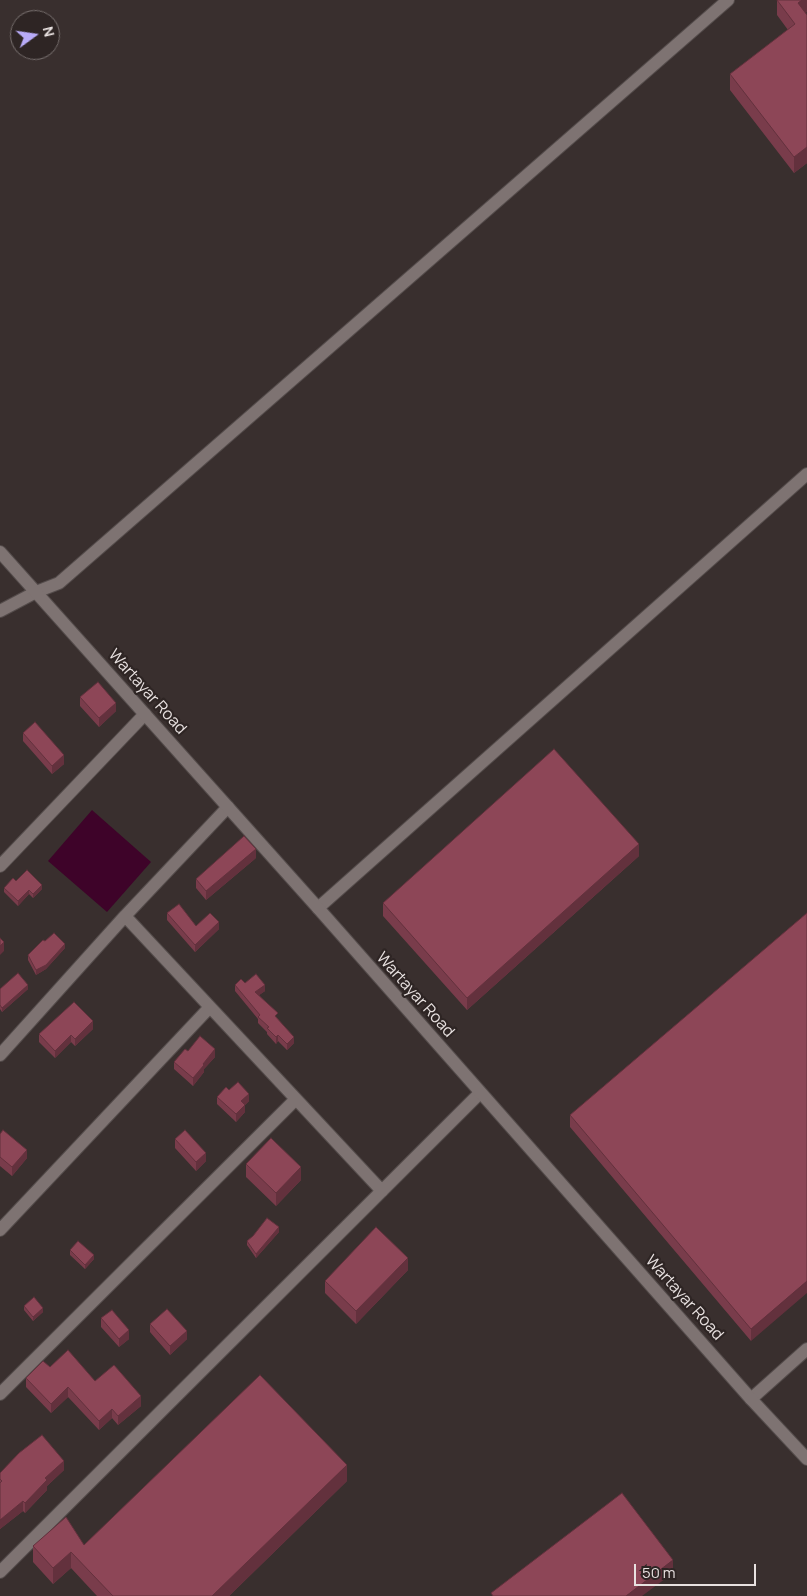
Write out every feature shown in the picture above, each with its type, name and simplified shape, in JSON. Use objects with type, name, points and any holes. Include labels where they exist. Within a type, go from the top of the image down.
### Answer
[{"type":"street","points":[[0,611],[58,583],[66,577],[728,0]]},
{"type":"street","points":[[318,908],[807,474]]},
{"type":"street","name":"Wartayar Road","points":[[0,552],[318,908],[751,1399],[807,1459]]},
{"type":"street","points":[[0,866],[145,714]]},
{"type":"street","points":[[0,1055],[125,916],[228,807]]},
{"type":"street","points":[[125,916],[382,1191]]},
{"type":"street","points":[[0,1230],[210,1007]]},
{"type":"street","points":[[0,1572],[480,1093]]},
{"type":"street","points":[[0,1394],[296,1099]]},
{"type":"street","points":[[751,1399],[807,1349]]},
{"type":"shaded area","points":[[92,810],[151,862],[107,912],[48,861]]},
{"type":"building","points":[[777,0],[802,0],[798,3],[807,15],[807,147],[794,157],[730,74],[795,24]]},
{"type":"building","points":[[98,682],[116,703],[99,718],[80,697]]},
{"type":"building","points":[[35,722],[64,755],[52,766],[23,733]]},
{"type":"building","points":[[554,749],[639,844],[467,998],[383,903]]},
{"type":"building","points":[[244,836],[256,849],[206,891],[196,879]]},
{"type":"building","points":[[27,870],[42,885],[33,894],[29,890],[18,901],[4,888],[13,878],[16,881]]},
{"type":"building","points":[[179,904],[196,926],[210,913],[219,922],[195,945],[167,913]]},
{"type":"building","points":[[807,913],[807,1281],[751,1329],[570,1115]]},
{"type":"building","points":[[54,933],[65,944],[46,965],[36,970],[28,955],[43,940],[45,941]]},
{"type":"building","points":[[0,938],[4,942],[0,946]]},
{"type":"building","points":[[18,973],[28,985],[2,1008],[0,1005],[0,989]]},
{"type":"building","points":[[256,974],[265,985],[255,992],[278,1013],[275,1016],[294,1037],[287,1044],[267,1028],[269,1027],[258,1017],[260,1015],[235,985],[241,979],[245,983]]},
{"type":"building","points":[[74,1002],[93,1021],[75,1039],[71,1035],[55,1051],[39,1034]]},
{"type":"building","points":[[200,1036],[215,1049],[193,1078],[174,1062],[185,1049],[188,1051]]},
{"type":"building","points":[[238,1082],[249,1094],[241,1101],[245,1105],[236,1114],[217,1097],[226,1087],[229,1090]]},
{"type":"building","points":[[3,1130],[27,1150],[12,1167],[0,1157],[0,1134]]},
{"type":"building","points":[[185,1130],[206,1153],[196,1162],[175,1139]]},
{"type":"building","points":[[271,1138],[301,1167],[276,1193],[246,1164]]},
{"type":"building","points":[[267,1218],[279,1227],[256,1254],[247,1241]]},
{"type":"building","points":[[376,1227],[408,1258],[356,1311],[325,1281]]},
{"type":"building","points":[[78,1241],[94,1255],[85,1265],[70,1250]]},
{"type":"building","points":[[34,1297],[43,1308],[33,1317],[24,1306]]},
{"type":"building","points":[[167,1309],[187,1331],[170,1346],[150,1324]]},
{"type":"building","points":[[112,1310],[129,1330],[119,1339],[101,1318]]},
{"type":"building","points":[[68,1350],[95,1381],[114,1365],[141,1396],[118,1416],[112,1409],[99,1421],[68,1387],[51,1404],[26,1378],[43,1361],[50,1367]]},
{"type":"building","points":[[260,1375],[347,1465],[212,1596],[113,1596],[71,1552],[53,1568],[33,1546],[66,1517],[84,1545]]},
{"type":"building","points":[[42,1435],[64,1461],[45,1478],[47,1480],[25,1503],[23,1501],[0,1520],[0,1483],[2,1481],[0,1473],[19,1453]]},
{"type":"building","points":[[622,1493],[673,1560],[626,1596],[493,1596],[491,1593]]}]
